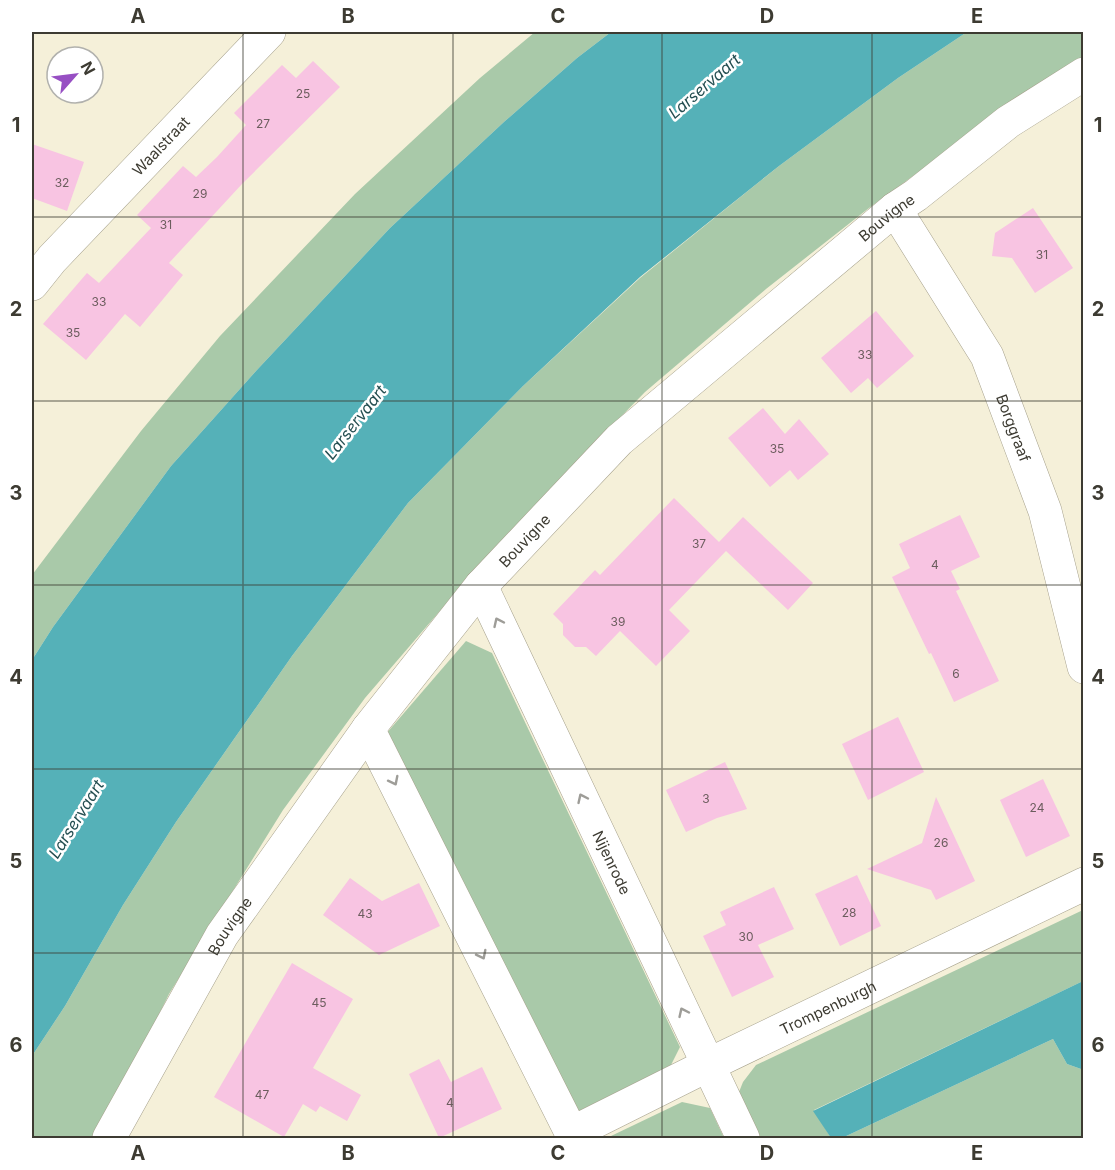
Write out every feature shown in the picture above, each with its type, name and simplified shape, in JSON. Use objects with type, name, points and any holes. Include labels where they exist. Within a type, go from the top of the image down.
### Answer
[{"type":"street","name":"Waalstraat","points":[[38,265],[269,32]]},
{"type":"street","name":"Bouvigne","points":[[109,1138],[222,935],[368,729],[481,586],[619,440],[894,209],[916,195],[1008,122],[1083,74]]},
{"type":"street","name":"Borggraaf","points":[[894,209],[987,356],[1045,511],[1083,667]]},
{"type":"street","name":"Nijenrode","points":[[481,586],[743,1138]]},
{"type":"street","points":[[368,729],[573,1136]]},
{"type":"street","name":"Trompenburgh","points":[[573,1136],[708,1065],[1083,884]]},
{"type":"green space","points":[[535,32],[611,32],[577,58],[505,121],[390,228],[256,371],[171,466],[53,627],[32,660],[32,575],[141,431],[220,336],[355,194],[480,78]]},
{"type":"green space","points":[[967,32],[1083,32],[1083,62],[975,131],[869,208],[766,289],[645,392],[534,506],[365,698],[283,810],[169,994],[98,1138],[32,1138],[32,1056],[65,1006],[123,905],[176,822],[292,656],[408,503],[523,386],[640,278],[779,166],[898,78]]},
{"type":"green space","points":[[466,641],[492,653],[680,1047],[668,1071],[572,1116],[385,735]]},
{"type":"green space","points":[[1083,910],[1083,981],[814,1110],[831,1138],[761,1138],[739,1092],[743,1082],[756,1065]]},
{"type":"green space","points":[[1053,1039],[1067,1064],[1083,1068],[1083,1138],[842,1138]]},
{"type":"green space","points":[[682,1102],[710,1108],[724,1138],[609,1138],[611,1136]]},
{"type":"water","name":"Larservaart","points":[[611,32],[967,32],[898,78],[779,166],[640,277],[523,386],[408,503],[292,656],[176,822],[123,905],[65,1006],[32,1056],[32,660],[53,627],[171,466],[256,371],[390,228],[505,121],[577,58]]},
{"type":"water","points":[[1083,981],[1084,1068],[1067,1064],[1053,1039],[842,1138],[831,1138],[813,1111]]},
{"type":"building","points":[[313,61],[340,87],[242,184],[169,263],[183,275],[140,327],[125,314],[86,360],[43,324],[87,273],[99,283],[151,228],[137,215],[183,166],[196,177],[217,157],[246,125],[234,113],[282,65],[296,78]]},
{"type":"building","points":[[32,144],[84,162],[67,211],[32,198]]},
{"type":"building","points":[[1033,208],[1073,268],[1035,293],[1012,258],[992,256],[995,233]]},
{"type":"building","points":[[876,311],[914,356],[877,388],[868,378],[851,393],[821,358]]},
{"type":"building","points":[[763,408],[785,434],[799,419],[829,454],[798,480],[790,470],[770,487],[728,438]]},
{"type":"building","points":[[674,498],[719,542],[743,517],[813,583],[788,610],[726,551],[669,610],[690,631],[656,666],[620,631],[596,656],[586,647],[575,647],[563,635],[563,624],[553,614],[595,570],[600,575]]},
{"type":"building","points":[[960,515],[980,557],[951,571],[960,589],[956,591],[999,681],[954,702],[892,577],[910,568],[899,544]]},
{"type":"building","points":[[898,717],[924,772],[868,800],[842,744]]},
{"type":"building","points":[[725,762],[747,809],[717,818],[686,832],[666,790]]},
{"type":"building","points":[[1043,779],[1070,836],[1026,857],[1000,800]]},
{"type":"building","points":[[936,797],[975,881],[936,900],[931,890],[867,869],[922,843]]},
{"type":"building","points":[[857,875],[881,926],[840,946],[815,894]]},
{"type":"building","points":[[350,878],[382,901],[419,883],[440,926],[379,955],[323,915]]},
{"type":"building","points":[[774,887],[794,929],[758,945],[774,977],[732,997],[703,936],[726,925],[720,912]]},
{"type":"building","points":[[292,963],[353,999],[313,1068],[361,1095],[347,1121],[320,1106],[316,1112],[303,1104],[284,1137],[214,1097]]},
{"type":"building","points":[[439,1059],[451,1082],[482,1067],[502,1109],[439,1138],[409,1074]]}]
